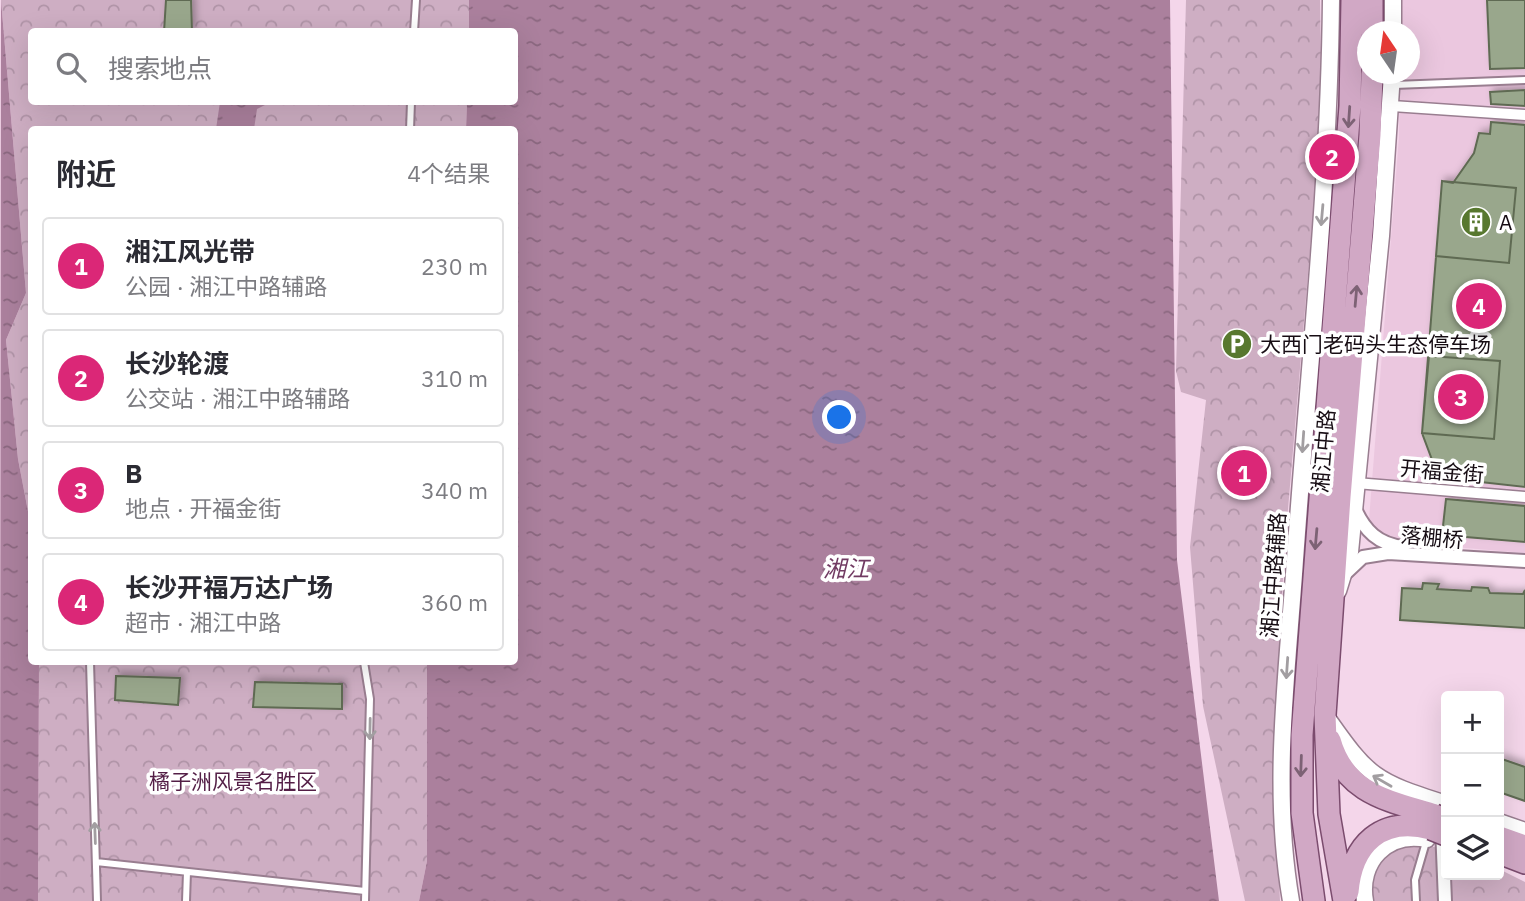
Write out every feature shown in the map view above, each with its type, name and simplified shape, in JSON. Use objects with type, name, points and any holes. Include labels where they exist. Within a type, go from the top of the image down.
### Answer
[{"type":"main road","name":"湘江中路","points":[[1314,901],[1303,813],[1302,735],[1350,106],[1352,0]]},
{"type":"main road","points":[[1371,0],[1372,21]]},
{"type":"main road","name":"湘江中路","points":[[1345,901],[1327,794],[1325,715],[1370,135],[1371,84]]},
{"type":"main road","points":[[1325,715],[1337,759],[1356,786],[1439,821]]},
{"type":"main road","points":[[1345,901],[1353,862],[1375,835],[1406,825],[1439,821]]},
{"type":"main road","points":[[1504,839],[1525,846]]},
{"type":"main road","points":[[1504,855],[1525,863]]},
{"type":"street","name":"湘江中路辅路","points":[[1291,901],[1282,827],[1282,731],[1326,171],[1331,0]]},
{"type":"street","points":[[1392,21],[1393,0]]},
{"type":"street","name":"湘江中路","points":[[1332,606],[1350,552],[1392,84]]},
{"type":"street","points":[[1392,106],[1525,115]]},
{"type":"street","name":"开福金街","points":[[1356,484],[1525,497]]},
{"type":"street","name":"落棚桥","points":[[1354,507],[1366,529],[1389,545],[1525,560]]},
{"type":"street","name":"落棚桥","points":[[1344,576],[1350,567],[1363,557],[1388,552],[1525,560]]},
{"type":"street","points":[[1365,901],[1365,871],[1378,852],[1439,821],[1445,901]]},
{"type":"street","points":[[1504,824],[1525,831]]},
{"type":"lane","points":[[415,28],[416,0]]},
{"type":"lane","points":[[1420,79],[1525,80]]},
{"type":"lane","points":[[410,126],[411,105]]},
{"type":"lane","points":[[90,665],[97,901]]},
{"type":"lane","points":[[364,665],[370,699],[365,901]]},
{"type":"lane","points":[[1416,901],[1415,880],[1439,821]]},
{"type":"lane","points":[[96,862],[365,891]]},
{"type":"lane","points":[[186,901],[187,872]]},
{"type":"shaded area","points":[[1401,0],[1525,0],[1525,553],[1395,542],[1372,528],[1369,520],[1399,136],[1400,84],[1420,84],[1420,21],[1400,21]]},
{"type":"green space","points":[[1,0],[469,0],[469,28],[28,28],[28,105],[467,105],[466,126],[28,126],[28,511],[18,459],[6,340],[26,293]]},
{"type":"green space","points":[[1186,0],[1320,0],[1322,110],[1284,556],[1274,778],[1280,901],[1245,901],[1203,706],[1190,547],[1206,400],[1181,392],[1176,371]]},
{"type":"green space","name":"橘子洲风景名胜区","points":[[39,665],[427,665],[427,861],[419,901],[38,901]]},
{"type":"green space","points":[[1418,843],[1441,849],[1441,880],[1504,880],[1504,872],[1525,882],[1525,901],[1370,901],[1373,876],[1380,860],[1386,854]]},
{"type":"water","points":[[1,0],[26,293],[6,340],[18,459],[28,511],[28,665],[39,665],[38,901],[0,901]]},
{"type":"water","name":"湘江","points":[[469,0],[1170,0],[1177,560],[1219,901],[419,901],[427,861],[427,665],[518,665],[518,126],[466,126],[467,105],[518,105],[518,28],[469,28]]},
{"type":"water","points":[[220,105],[265,105],[257,109],[254,126],[216,126]]},
{"type":"building","points":[[166,0],[191,0],[192,28],[164,28]]},
{"type":"building","points":[[1487,0],[1525,0],[1525,68],[1490,69]]},
{"type":"building","points":[[1487,0],[1525,0],[1525,68],[1490,69]]},
{"type":"building","points":[[1525,90],[1525,106],[1491,104],[1490,92]]},
{"type":"building","points":[[1491,122],[1525,125],[1525,487],[1445,478],[1446,466],[1434,465],[1422,433],[1442,181],[1453,183],[1474,153],[1479,133],[1490,134]]},
{"type":"building","name":"A","points":[[1442,181],[1516,188],[1509,263],[1436,256]]},
{"type":"building","points":[[1429,356],[1500,361],[1494,439],[1422,433]]},
{"type":"building","points":[[1446,499],[1525,506],[1525,542],[1442,535]]},
{"type":"building","points":[[1423,583],[1439,584],[1437,589],[1471,591],[1472,587],[1488,588],[1490,593],[1523,594],[1525,590],[1525,628],[1400,620],[1402,588],[1422,589]]},
{"type":"building","points":[[116,676],[180,678],[178,705],[115,700]]},
{"type":"building","points":[[255,682],[342,684],[342,709],[253,707]]},
{"type":"building","points":[[1504,760],[1525,767],[1525,801],[1504,794]]},
{"type":"place","name":"长沙轮渡","points":[[1332,157]]},
{"type":"place","name":"A","points":[[1476,222]]},
{"type":"place","name":"长沙开福万达广场","points":[[1479,306]]},
{"type":"place","name":"大西门老码头生态停车场","points":[[1237,344]]},
{"type":"place","name":"B","points":[[1461,397]]},
{"type":"place","name":"湘江风光带","points":[[1244,473]]}]
